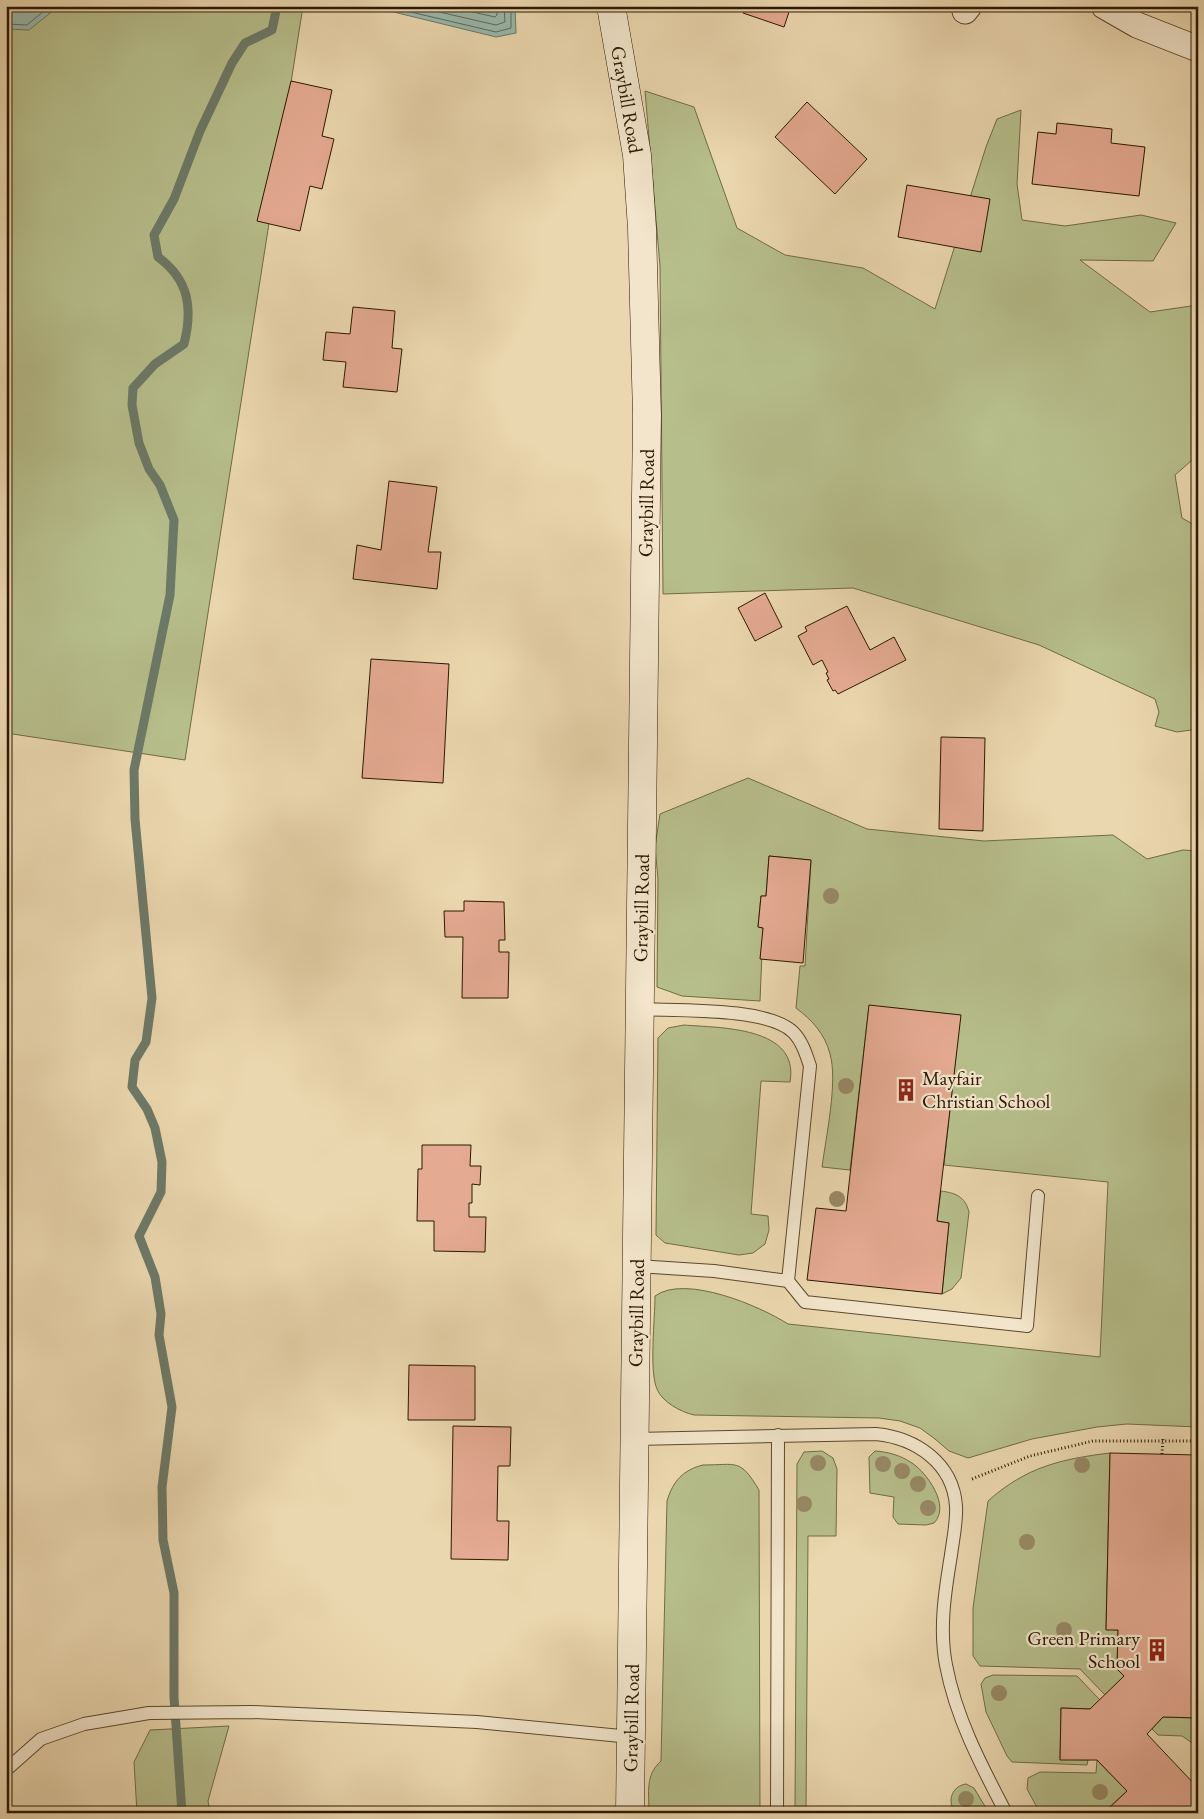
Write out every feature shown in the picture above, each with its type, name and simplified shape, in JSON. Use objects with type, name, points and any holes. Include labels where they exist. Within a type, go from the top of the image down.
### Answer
[{"type":"street","name":"Graybill Road","points":[[612,6],[637,155],[647,428],[630,1813]]},
{"type":"street","points":[[1104,6],[1137,25],[1198,49]]},
{"type":"lane","points":[[639,1009],[755,1015],[775,1021],[793,1032],[804,1047],[810,1066],[788,1282]]},
{"type":"lane","points":[[637,1266],[714,1271],[788,1282],[806,1302],[1027,1326],[1038,1196]]},
{"type":"lane","points":[[777,1813],[778,1434]]},
{"type":"lane","points":[[635,1439],[778,1434],[892,1436],[921,1448],[934,1458],[945,1472],[952,1488],[956,1506],[945,1592],[943,1628],[946,1664],[957,1710],[976,1756],[1006,1813]]},
{"type":"lane","points":[[6,1770],[40,1740],[84,1724],[155,1713],[252,1712],[477,1722],[631,1737]]},
{"type":"path","points":[[972,1480],[1030,1456],[1093,1441],[1163,1439],[1198,1441]]},
{"type":"path","points":[[1162,1454],[1163,1439]]},
{"type":"green space","points":[[6,6],[303,6],[185,760],[6,733]]},
{"type":"green space","points":[[645,91],[694,107],[737,228],[785,255],[863,268],[935,309],[986,147],[997,119],[1021,110],[1017,184],[1022,220],[1065,226],[1141,215],[1176,223],[1153,261],[1080,260],[1150,312],[1198,305],[1198,455],[1175,475],[1182,518],[1198,527],[1198,729],[1177,732],[1155,726],[1159,712],[1155,699],[1039,645],[853,588],[663,594],[660,266]]},
{"type":"green space","points":[[748,778],[867,829],[984,841],[1113,835],[1147,859],[1183,850],[1198,851],[1198,1427],[1127,1424],[1097,1427],[1032,1439],[968,1458],[949,1451],[920,1428],[900,1421],[879,1418],[694,1415],[672,1406],[659,1394],[653,1370],[655,1296],[668,1290],[703,1290],[722,1295],[742,1301],[788,1324],[1100,1357],[1108,1182],[944,1165],[960,1015],[869,1006],[850,1170],[822,1167],[832,1094],[832,1065],[825,1040],[807,1017],[796,1008],[800,966],[805,966],[811,860],[769,856],[766,896],[761,896],[758,927],[763,928],[760,1001],[682,996],[657,987],[658,879],[655,847],[660,814]]},
{"type":"green space","points":[[684,1025],[717,1027],[754,1034],[770,1040],[783,1050],[790,1064],[790,1082],[761,1081],[751,1214],[768,1216],[769,1230],[765,1244],[753,1253],[739,1255],[665,1243],[656,1235],[658,1038],[668,1028]]},
{"type":"green space","points":[[941,1191],[959,1196],[965,1202],[969,1212],[961,1278],[952,1289],[942,1294],[949,1223],[937,1221]]},
{"type":"green space","points":[[822,1451],[833,1458],[837,1469],[836,1536],[808,1536],[806,1813],[795,1813],[797,1464],[804,1452]]},
{"type":"green space","points":[[875,1451],[903,1458],[924,1474],[935,1490],[940,1508],[939,1516],[934,1523],[926,1525],[898,1524],[893,1517],[894,1497],[870,1493],[869,1457]]},
{"type":"green space","points":[[1110,1453],[1106,1629],[1118,1630],[1117,1669],[1124,1676],[1105,1695],[1080,1669],[980,1666],[973,1656],[973,1608],[988,1501],[1016,1480],[1045,1466],[1076,1458]]},
{"type":"green space","points":[[731,1464],[742,1468],[759,1490],[760,1813],[649,1813],[650,1778],[652,1772],[661,1761],[667,1501],[672,1488],[684,1473],[703,1465]]},
{"type":"green space","points":[[993,1675],[1077,1676],[1100,1700],[1090,1709],[1061,1708],[1060,1759],[1088,1760],[1087,1765],[1012,1762],[1007,1756],[986,1712],[981,1684],[985,1678]]},
{"type":"green space","points":[[1163,1717],[1198,1718],[1198,1747],[1182,1736],[1158,1735],[1152,1729]]},
{"type":"green space","points":[[229,1726],[208,1801],[210,1813],[137,1813],[134,1762],[150,1730]]},
{"type":"green space","points":[[1097,1760],[1127,1791],[1106,1810],[1108,1813],[1040,1813],[1027,1789],[1028,1778],[1040,1772],[1096,1773]]},
{"type":"green space","points":[[966,1784],[974,1788],[989,1813],[954,1811],[951,1802],[952,1794],[958,1787]]},
{"type":"water","points":[[6,6],[59,6],[29,30],[6,29]]},
{"type":"water","points":[[369,6],[515,6],[516,33],[496,37]]},
{"type":"building","points":[[745,6],[791,6],[784,27],[743,13]]},
{"type":"building","points":[[291,81],[332,90],[322,136],[334,139],[322,189],[310,186],[300,231],[257,221]]},
{"type":"building","points":[[807,102],[867,159],[835,194],[775,137]]},
{"type":"building","points":[[1057,123],[1112,129],[1111,143],[1145,147],[1139,196],[1032,184],[1038,132],[1056,134]]},
{"type":"building","points":[[907,185],[990,199],[981,252],[898,237]]},
{"type":"building","points":[[353,307],[395,311],[392,348],[402,349],[397,392],[343,387],[346,362],[323,360],[326,332],[350,334]]},
{"type":"building","points":[[389,481],[437,487],[428,552],[441,552],[437,589],[353,579],[357,545],[381,550]]},
{"type":"building","points":[[765,593],[782,627],[755,641],[738,608]]},
{"type":"building","points":[[847,606],[870,650],[894,637],[906,660],[838,694],[835,690],[833,691],[827,680],[829,679],[826,673],[828,672],[822,660],[813,665],[798,636],[807,631],[805,627]]},
{"type":"building","points":[[371,659],[449,664],[443,783],[362,778]]},
{"type":"building","points":[[941,737],[985,738],[983,831],[939,829]]},
{"type":"building","points":[[769,856],[811,860],[803,963],[760,959],[763,928],[758,927],[761,896],[766,896]]},
{"type":"building","points":[[464,901],[504,902],[505,940],[499,940],[499,952],[509,952],[508,998],[462,998],[463,937],[445,937],[444,911],[464,911]]},
{"type":"building","name":"Mayfair Christian School","points":[[869,1005],[961,1015],[937,1221],[949,1223],[942,1294],[807,1280],[816,1208],[846,1211]]},
{"type":"building","points":[[422,1145],[471,1145],[470,1166],[481,1166],[480,1185],[472,1184],[472,1203],[469,1203],[469,1217],[486,1217],[485,1252],[434,1251],[434,1221],[417,1221],[418,1169],[422,1169]]},
{"type":"building","points":[[409,1365],[475,1366],[475,1420],[408,1420]]},
{"type":"building","points":[[453,1426],[511,1427],[510,1466],[498,1466],[497,1521],[509,1521],[508,1560],[451,1559]]},
{"type":"building","name":"Green Primary School","points":[[1110,1453],[1198,1455],[1198,1718],[1163,1717],[1147,1734],[1198,1788],[1198,1813],[1108,1813],[1106,1811],[1127,1791],[1097,1760],[1060,1760],[1061,1708],[1090,1709],[1124,1676],[1117,1669],[1118,1630],[1106,1630]]},
{"type":"waterway","points":[[182,1813],[174,1697],[174,1593],[163,1540],[162,1487],[172,1407],[159,1335],[161,1314],[155,1277],[139,1236],[161,1192],[162,1162],[155,1128],[147,1109],[132,1087],[135,1060],[146,1042],[152,998],[135,819],[134,770],[170,595],[174,520],[160,485],[149,469],[139,443],[132,405],[133,388],[155,364],[184,344],[187,331],[188,307],[186,296],[176,275],[158,257],[154,235],[174,199],[200,131],[232,63],[245,43],[272,30],[277,6]]},
{"type":"place","name":"Mayfair Christian School","points":[[906,1090]]},
{"type":"place","name":"Green Primary School","points":[[1157,1650]]}]
